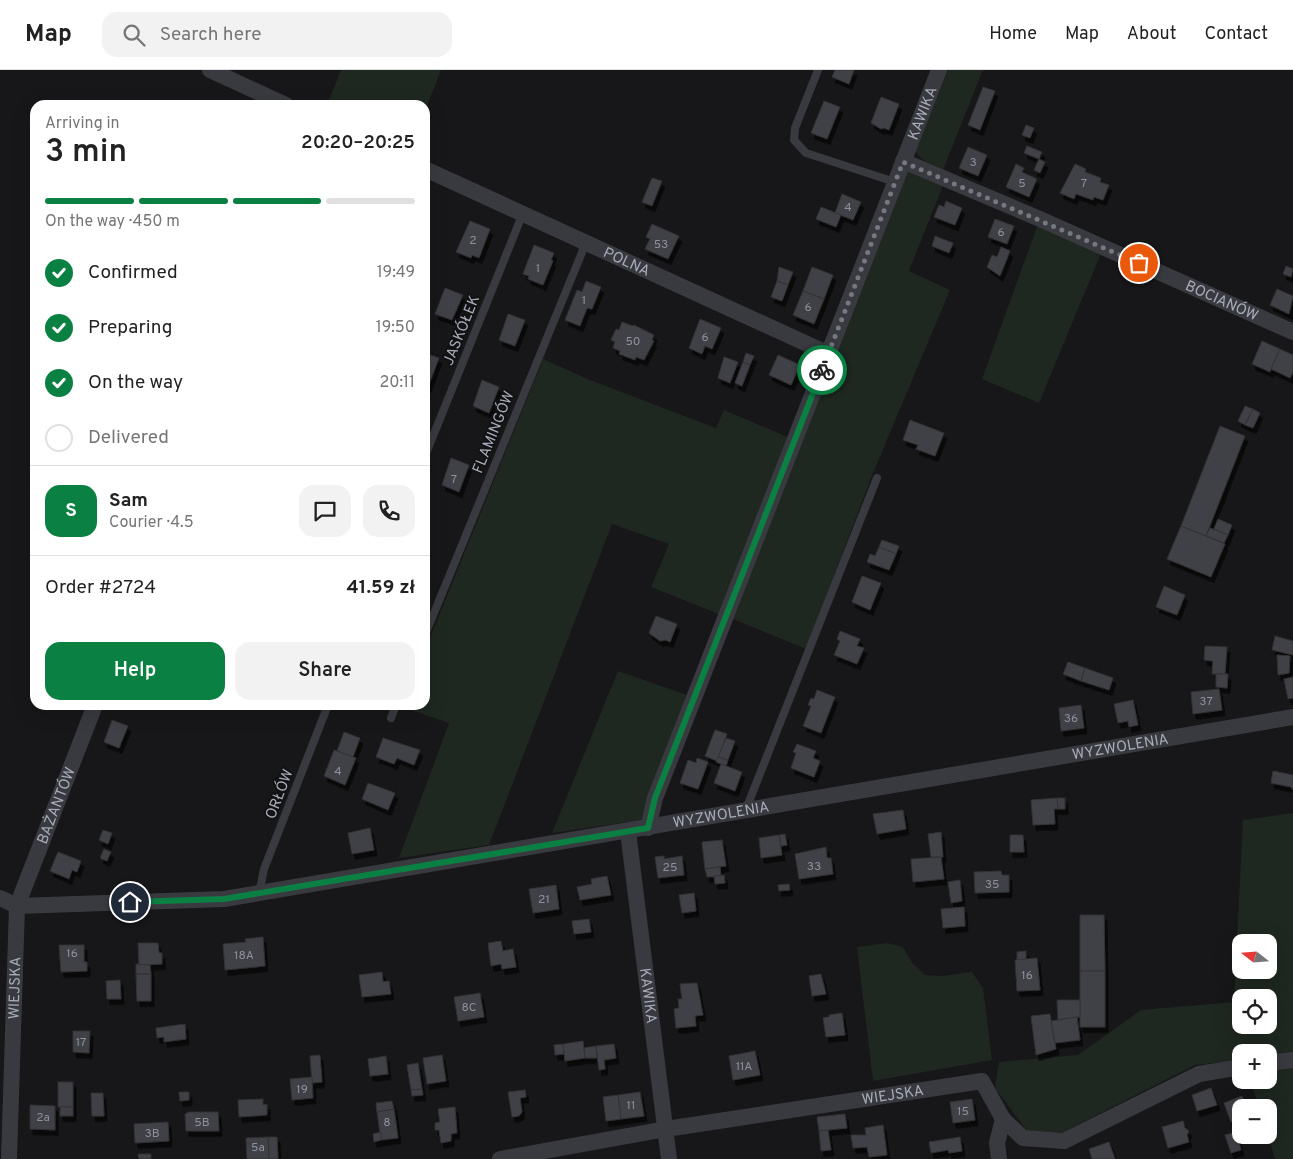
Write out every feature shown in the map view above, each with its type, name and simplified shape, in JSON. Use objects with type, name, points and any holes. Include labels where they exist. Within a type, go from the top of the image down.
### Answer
[{"type":"street","points":[[210,70],[275,100]]},
{"type":"street","name":"KAWIKA","points":[[648,828],[655,798],[939,70]]},
{"type":"street","name":"BOCIANÓW","points":[[903,162],[1040,219],[1293,332]]},
{"type":"street","name":"POLNA","points":[[430,171],[829,354]]},
{"type":"street","name":"BAŻANTÓW","points":[[18,906],[93,710]]},
{"type":"street","name":"WYZWOLENIA","points":[[0,898],[18,906],[224,899],[628,832],[1293,717]]},
{"type":"street","name":"KAWIKA","points":[[628,832],[669,1159]]},
{"type":"street","name":"WIEJSKA","points":[[9,1159],[18,906]]},
{"type":"street","points":[[1277,1062],[1293,1060]]},
{"type":"street","name":"WIEJSKA","points":[[500,1159],[666,1129],[982,1081],[1003,1119],[1023,1138],[1064,1142],[1199,1074],[1232,1069]]},
{"type":"street","points":[[999,1159],[997,1143],[1003,1119]]},
{"type":"lane","points":[[818,70],[796,128],[794,140],[806,153],[895,182]]},
{"type":"lane","name":"JASKÓŁEK","points":[[430,443],[522,213]]},
{"type":"lane","name":"FLAMINGÓW","points":[[430,623],[583,250],[581,240]]},
{"type":"lane","points":[[745,811],[877,478]]},
{"type":"lane","name":"ORŁÓW","points":[[259,894],[264,869],[326,710]]},
{"type":"lane","points":[[391,718],[394,710]]},
{"type":"shaded area","points":[[341,70],[441,70],[429,100],[329,100]]},
{"type":"shaded area","points":[[948,70],[983,70],[943,170],[926,162],[915,152]]},
{"type":"shaded area","points":[[907,169],[944,183],[909,271],[950,290],[873,473],[806,649],[733,619]]},
{"type":"shaded area","points":[[1038,224],[1102,251],[1039,403],[982,379]]},
{"type":"shaded area","points":[[543,359],[590,380],[716,428],[724,410],[790,438],[721,615],[651,587],[669,544],[612,524],[489,845],[399,858],[449,723],[411,710],[430,710],[430,638]]},
{"type":"shaded area","points":[[618,671],[687,695],[641,820],[552,833]]},
{"type":"shaded area","points":[[1293,813],[1293,1053],[1277,1055],[1277,1044],[1232,1044],[1232,1061],[1195,1065],[1063,1132],[1028,1132],[995,1088],[999,1062],[1078,1055],[1141,1010],[1232,1002],[1232,1034],[1277,1034],[1277,989],[1235,989],[1235,979],[1278,979],[1278,934],[1237,934],[1243,820]]},
{"type":"shaded area","points":[[887,943],[903,947],[913,964],[925,975],[942,976],[972,972],[983,988],[992,1060],[873,1081],[857,947]]},
{"type":"shaded area","points":[[1293,1065],[1293,1159],[1275,1159],[1271,1144],[1277,1144],[1277,1099],[1256,1099],[1253,1089],[1277,1089],[1277,1068]]},
{"type":"building","points":[[835,70],[854,70],[849,84],[832,77]]},
{"type":"building","points":[[983,87],[995,91],[980,130],[968,125]]},
{"type":"building","points":[[881,97],[899,104],[889,130],[881,129],[871,123]]},
{"type":"building","points":[[824,101],[840,107],[827,139],[811,133]]},
{"type":"building","points":[[1026,125],[1034,128],[1030,138],[1022,135]]},
{"type":"building","points":[[1027,146],[1042,152],[1039,159],[1024,153]]},
{"type":"building","points":[[968,147],[987,155],[978,176],[959,168]]},
{"type":"building","points":[[1039,159],[1045,162],[1040,173],[1034,170]]},
{"type":"building","points":[[1016,164],[1024,168],[1022,172],[1037,179],[1029,197],[1006,187]]},
{"type":"building","points":[[1075,164],[1086,169],[1085,172],[1101,178],[1100,182],[1109,185],[1103,200],[1094,197],[1093,200],[1076,194],[1074,199],[1060,193]]},
{"type":"building","points":[[652,178],[662,181],[652,206],[642,202]]},
{"type":"building","points":[[842,194],[861,202],[853,220],[835,213]]},
{"type":"building","points":[[946,201],[962,208],[955,225],[934,217],[939,205],[944,207]]},
{"type":"building","points":[[821,207],[841,215],[836,227],[816,219]]},
{"type":"building","points":[[995,219],[1014,226],[1007,244],[988,237]]},
{"type":"building","points":[[470,221],[490,229],[479,258],[472,255],[471,258],[456,252]]},
{"type":"building","points":[[652,224],[679,236],[668,259],[645,249],[650,239],[646,237]]},
{"type":"building","points":[[935,236],[953,243],[949,253],[932,246]]},
{"type":"building","points":[[534,245],[554,253],[551,260],[553,261],[543,285],[528,279],[529,276],[523,274]]},
{"type":"building","points":[[1001,247],[1010,251],[1000,276],[987,267],[992,255],[997,257]]},
{"type":"building","points":[[1286,266],[1293,269],[1291,277],[1283,274]]},
{"type":"building","points":[[779,267],[793,272],[788,285],[777,281]]},
{"type":"building","points":[[812,267],[833,275],[824,299],[803,291]]},
{"type":"building","points":[[586,281],[601,287],[592,309],[587,308],[580,326],[565,320],[577,290],[582,292]]},
{"type":"building","points":[[777,281],[788,285],[782,301],[771,297]]},
{"type":"building","points":[[445,288],[463,295],[452,320],[435,314]]},
{"type":"building","points":[[1277,289],[1293,296],[1289,314],[1270,305]]},
{"type":"building","points":[[803,291],[824,299],[814,324],[793,315]]},
{"type":"building","points":[[508,314],[525,320],[515,346],[499,340]]},
{"type":"building","points":[[700,319],[721,328],[712,349],[705,346],[702,354],[689,348]]},
{"type":"building","points":[[622,322],[634,325],[654,335],[652,340],[654,341],[644,360],[636,357],[635,360],[619,354],[620,351],[613,348],[615,342],[611,340],[616,329],[619,330]]},
{"type":"building","points":[[1262,341],[1280,349],[1270,372],[1252,364]]},
{"type":"building","points":[[1280,349],[1293,355],[1293,372],[1290,378],[1271,369]]},
{"type":"building","points":[[746,353],[754,356],[750,365],[743,362]]},
{"type":"building","points":[[430,355],[439,358],[430,382]]},
{"type":"building","points":[[778,355],[800,365],[791,385],[769,375]]},
{"type":"building","points":[[724,357],[738,362],[730,383],[718,378]]},
{"type":"building","points":[[743,362],[750,365],[742,386],[735,383]]},
{"type":"building","points":[[482,380],[499,387],[489,413],[473,406]]},
{"type":"building","points":[[1245,406],[1253,409],[1245,425],[1238,421]]},
{"type":"building","points":[[1253,409],[1260,413],[1253,428],[1245,425]]},
{"type":"building","points":[[910,420],[944,433],[935,456],[916,449],[918,445],[903,440]]},
{"type":"building","points":[[1220,426],[1245,436],[1206,536],[1181,526]]},
{"type":"building","points":[[451,458],[469,465],[459,492],[442,485]]},
{"type":"building","points":[[1218,519],[1232,525],[1228,535],[1214,529]]},
{"type":"building","points":[[1181,526],[1225,544],[1211,577],[1167,559]]},
{"type":"building","points":[[1210,528],[1228,535],[1224,543],[1206,536]]},
{"type":"building","points":[[882,540],[899,546],[896,554],[879,547]]},
{"type":"building","points":[[879,547],[896,554],[889,570],[867,562],[870,554],[875,556]]},
{"type":"building","points":[[862,576],[881,583],[870,610],[852,602]]},
{"type":"building","points":[[1164,586],[1185,595],[1177,615],[1156,607]]},
{"type":"building","points":[[656,616],[677,624],[670,642],[666,640],[660,641],[649,633]]},
{"type":"building","points":[[840,631],[860,639],[857,646],[864,648],[857,664],[834,655],[840,641],[837,639]]},
{"type":"building","points":[[1275,636],[1293,641],[1293,655],[1272,650]]},
{"type":"building","points":[[1205,646],[1227,647],[1225,674],[1212,674],[1213,661],[1204,660]]},
{"type":"building","points":[[1277,655],[1290,656],[1289,673],[1278,675]]},
{"type":"building","points":[[1068,662],[1085,668],[1081,681],[1063,674]]},
{"type":"building","points":[[1085,668],[1113,678],[1109,690],[1081,681]]},
{"type":"building","points":[[1216,674],[1228,674],[1227,688],[1216,687]]},
{"type":"building","points":[[1293,677],[1293,698],[1288,699],[1284,679]]},
{"type":"building","points":[[1219,689],[1222,710],[1193,714],[1191,692]]},
{"type":"building","points":[[817,690],[835,697],[821,733],[803,726],[811,706],[808,705],[811,698],[814,699]]},
{"type":"building","points":[[1133,700],[1138,725],[1129,727],[1128,721],[1118,723],[1114,704]]},
{"type":"building","points":[[1081,705],[1084,728],[1061,731],[1059,708]]},
{"type":"building","points":[[112,720],[128,726],[119,748],[104,742]]},
{"type":"building","points":[[715,730],[727,734],[717,761],[705,756]]},
{"type":"building","points":[[344,732],[360,738],[353,757],[337,751]]},
{"type":"building","points":[[383,738],[420,750],[414,765],[397,758],[394,764],[376,757]]},
{"type":"building","points":[[726,738],[735,741],[728,760],[718,757]]},
{"type":"building","points":[[797,744],[816,751],[813,758],[820,761],[814,777],[791,768],[796,753],[793,752]]},
{"type":"building","points":[[334,750],[356,758],[345,785],[324,776]]},
{"type":"building","points":[[718,757],[728,760],[726,766],[716,762]]},
{"type":"building","points":[[697,758],[708,762],[698,789],[680,783],[688,760],[696,763]]},
{"type":"building","points":[[721,764],[742,772],[735,791],[714,783]]},
{"type":"building","points":[[1273,771],[1293,775],[1293,790],[1291,787],[1271,783]]},
{"type":"building","points":[[368,783],[395,793],[388,810],[362,799]]},
{"type":"building","points":[[1057,798],[1065,798],[1065,809],[1058,809]]},
{"type":"building","points":[[1057,798],[1058,809],[1054,809],[1055,824],[1033,825],[1031,800]]},
{"type":"building","points":[[903,810],[906,829],[877,834],[873,814]]},
{"type":"building","points":[[370,828],[374,850],[352,854],[348,833]]},
{"type":"building","points":[[103,830],[112,833],[108,844],[99,840]]},
{"type":"building","points":[[941,832],[943,857],[931,857],[928,834]]},
{"type":"building","points":[[785,834],[787,845],[781,846],[779,835]]},
{"type":"building","points":[[779,835],[782,855],[761,858],[759,838]]},
{"type":"building","points":[[1010,835],[1023,835],[1024,852],[1010,852]]},
{"type":"building","points":[[722,840],[726,866],[705,869],[702,842]]},
{"type":"building","points":[[826,847],[827,858],[831,858],[833,874],[799,879],[795,854]]},
{"type":"building","points":[[104,849],[111,852],[107,861],[100,858]]},
{"type":"building","points":[[58,852],[81,861],[77,872],[72,870],[69,879],[50,871]]},
{"type":"building","points":[[664,856],[664,859],[682,856],[684,875],[658,878],[655,857]]},
{"type":"building","points":[[941,857],[944,879],[913,882],[911,859]]},
{"type":"building","points":[[720,867],[721,876],[707,877],[705,869]]},
{"type":"building","points":[[1001,871],[1002,875],[1009,875],[1009,892],[975,893],[974,872]]},
{"type":"building","points":[[724,875],[725,883],[715,884],[714,876]]},
{"type":"building","points":[[607,876],[611,895],[580,900],[577,887],[592,884],[591,879]]},
{"type":"building","points":[[960,880],[962,901],[951,903],[948,882]]},
{"type":"building","points":[[789,884],[790,890],[779,891],[778,885]]},
{"type":"building","points":[[556,885],[559,909],[533,913],[529,889]]},
{"type":"building","points":[[694,893],[696,911],[682,913],[679,895]]},
{"type":"building","points":[[964,907],[965,926],[943,928],[941,909]]},
{"type":"building","points":[[1080,915],[1104,915],[1105,971],[1080,971]]},
{"type":"building","points":[[589,919],[591,932],[574,934],[572,921]]},
{"type":"building","points":[[263,937],[265,966],[225,970],[223,944],[246,942],[245,939]]},
{"type":"building","points":[[501,941],[503,951],[513,949],[516,967],[502,969],[501,964],[491,966],[488,943]]},
{"type":"building","points":[[138,943],[158,943],[159,953],[162,953],[162,964],[139,965]]},
{"type":"building","points":[[59,945],[84,945],[84,962],[87,962],[87,971],[61,972]]},
{"type":"building","points":[[1026,951],[1026,959],[1017,960],[1017,952]]},
{"type":"building","points":[[1037,958],[1040,990],[1017,991],[1015,960]]},
{"type":"building","points":[[136,964],[150,965],[151,974],[136,974]]},
{"type":"building","points":[[1080,971],[1105,971],[1105,1027],[1080,1027]]},
{"type":"building","points":[[382,972],[383,982],[389,981],[391,994],[362,997],[359,975]]},
{"type":"building","points":[[136,974],[151,974],[151,1001],[137,1001]]},
{"type":"building","points":[[821,974],[826,994],[812,996],[809,976]]},
{"type":"building","points":[[120,980],[121,999],[107,999],[106,981]]},
{"type":"building","points":[[697,983],[703,1015],[695,1016],[696,1026],[676,1028],[674,1009],[679,1008],[678,999],[682,999],[680,984]]},
{"type":"building","points":[[480,993],[484,1017],[458,1021],[454,997]]},
{"type":"building","points":[[1057,1000],[1080,1000],[1080,1017],[1058,1020]]},
{"type":"building","points":[[842,1013],[845,1035],[826,1037],[823,1018]]},
{"type":"building","points":[[1050,1014],[1056,1049],[1036,1055],[1031,1016]]},
{"type":"building","points":[[1077,1017],[1080,1040],[1055,1043],[1051,1021]]},
{"type":"building","points":[[185,1024],[186,1039],[164,1042],[164,1037],[157,1038],[156,1028]]},
{"type":"building","points":[[73,1031],[90,1031],[89,1053],[73,1052]]},
{"type":"building","points":[[583,1041],[585,1058],[565,1061],[563,1044]]},
{"type":"building","points":[[563,1044],[564,1054],[555,1055],[554,1045]]},
{"type":"building","points":[[614,1044],[616,1058],[604,1060],[605,1069],[599,1070],[596,1046]]},
{"type":"building","points":[[596,1046],[597,1058],[585,1058],[584,1048]]},
{"type":"building","points":[[755,1051],[760,1075],[733,1080],[729,1056]]},
{"type":"building","points":[[320,1055],[322,1082],[312,1083],[310,1056]]},
{"type":"building","points":[[442,1055],[446,1081],[427,1084],[423,1058]]},
{"type":"building","points":[[386,1056],[388,1074],[370,1076],[368,1059]]},
{"type":"building","points":[[418,1063],[422,1089],[411,1090],[407,1065]]},
{"type":"building","points":[[312,1077],[313,1098],[292,1100],[290,1079]]},
{"type":"building","points":[[58,1082],[73,1082],[73,1107],[58,1107]]},
{"type":"building","points":[[1211,1088],[1217,1105],[1197,1111],[1192,1095]]},
{"type":"building","points":[[422,1089],[423,1095],[412,1096],[411,1090]]},
{"type":"building","points":[[525,1090],[526,1097],[520,1098],[522,1112],[519,1116],[512,1117],[508,1092]]},
{"type":"building","points":[[179,1092],[189,1092],[189,1100],[180,1101]]},
{"type":"building","points":[[640,1092],[644,1116],[621,1119],[618,1095]]},
{"type":"building","points":[[91,1093],[103,1093],[104,1116],[92,1116]]},
{"type":"building","points":[[618,1095],[621,1119],[606,1121],[603,1097]]},
{"type":"building","points":[[263,1099],[263,1105],[267,1104],[267,1115],[239,1117],[238,1100]]},
{"type":"building","points":[[972,1099],[975,1120],[953,1123],[950,1102]]},
{"type":"building","points":[[1232,1100],[1231,1122],[1224,1103]]},
{"type":"building","points":[[392,1101],[394,1109],[377,1112],[376,1103]]},
{"type":"building","points":[[30,1105],[55,1106],[55,1130],[30,1129]]},
{"type":"building","points":[[60,1107],[73,1107],[73,1116],[60,1116]]},
{"type":"building","points":[[455,1107],[457,1133],[451,1134],[451,1141],[441,1143],[439,1130],[435,1130],[435,1123],[440,1122],[438,1109]]},
{"type":"building","points":[[394,1109],[398,1138],[381,1140],[377,1112]]},
{"type":"building","points":[[189,1112],[218,1112],[219,1131],[186,1131],[185,1114]]},
{"type":"building","points":[[845,1114],[847,1128],[819,1131],[817,1117]]},
{"type":"building","points":[[1183,1121],[1185,1128],[1189,1131],[1187,1135],[1189,1142],[1168,1148],[1162,1127]]},
{"type":"building","points":[[168,1122],[169,1141],[135,1143],[134,1124]]},
{"type":"building","points":[[883,1125],[887,1155],[869,1157],[867,1147],[853,1148],[851,1135],[866,1135],[865,1128]]},
{"type":"building","points":[[828,1130],[831,1150],[821,1151],[819,1131]]},
{"type":"building","points":[[381,1132],[381,1140],[374,1142],[373,1134]]},
{"type":"building","points":[[1232,1133],[1232,1144],[1239,1144],[1241,1150],[1231,1153],[1225,1135]]},
{"type":"building","points":[[268,1137],[277,1137],[278,1159],[269,1159]]},
{"type":"building","points":[[268,1137],[269,1159],[247,1159],[246,1138]]},
{"type":"building","points":[[960,1137],[962,1151],[949,1153],[948,1150],[931,1153],[929,1142]]},
{"type":"building","points":[[1109,1142],[1115,1159],[1092,1159],[1089,1149]]},
{"type":"building","points":[[138,1154],[151,1154],[151,1159],[139,1159]]},
{"type":"way so far","points":[[822,370],[903,162],[1139,263]]},
{"type":"route","points":[[130,902],[224,899],[259,894],[648,828],[655,798],[822,370]]}]
